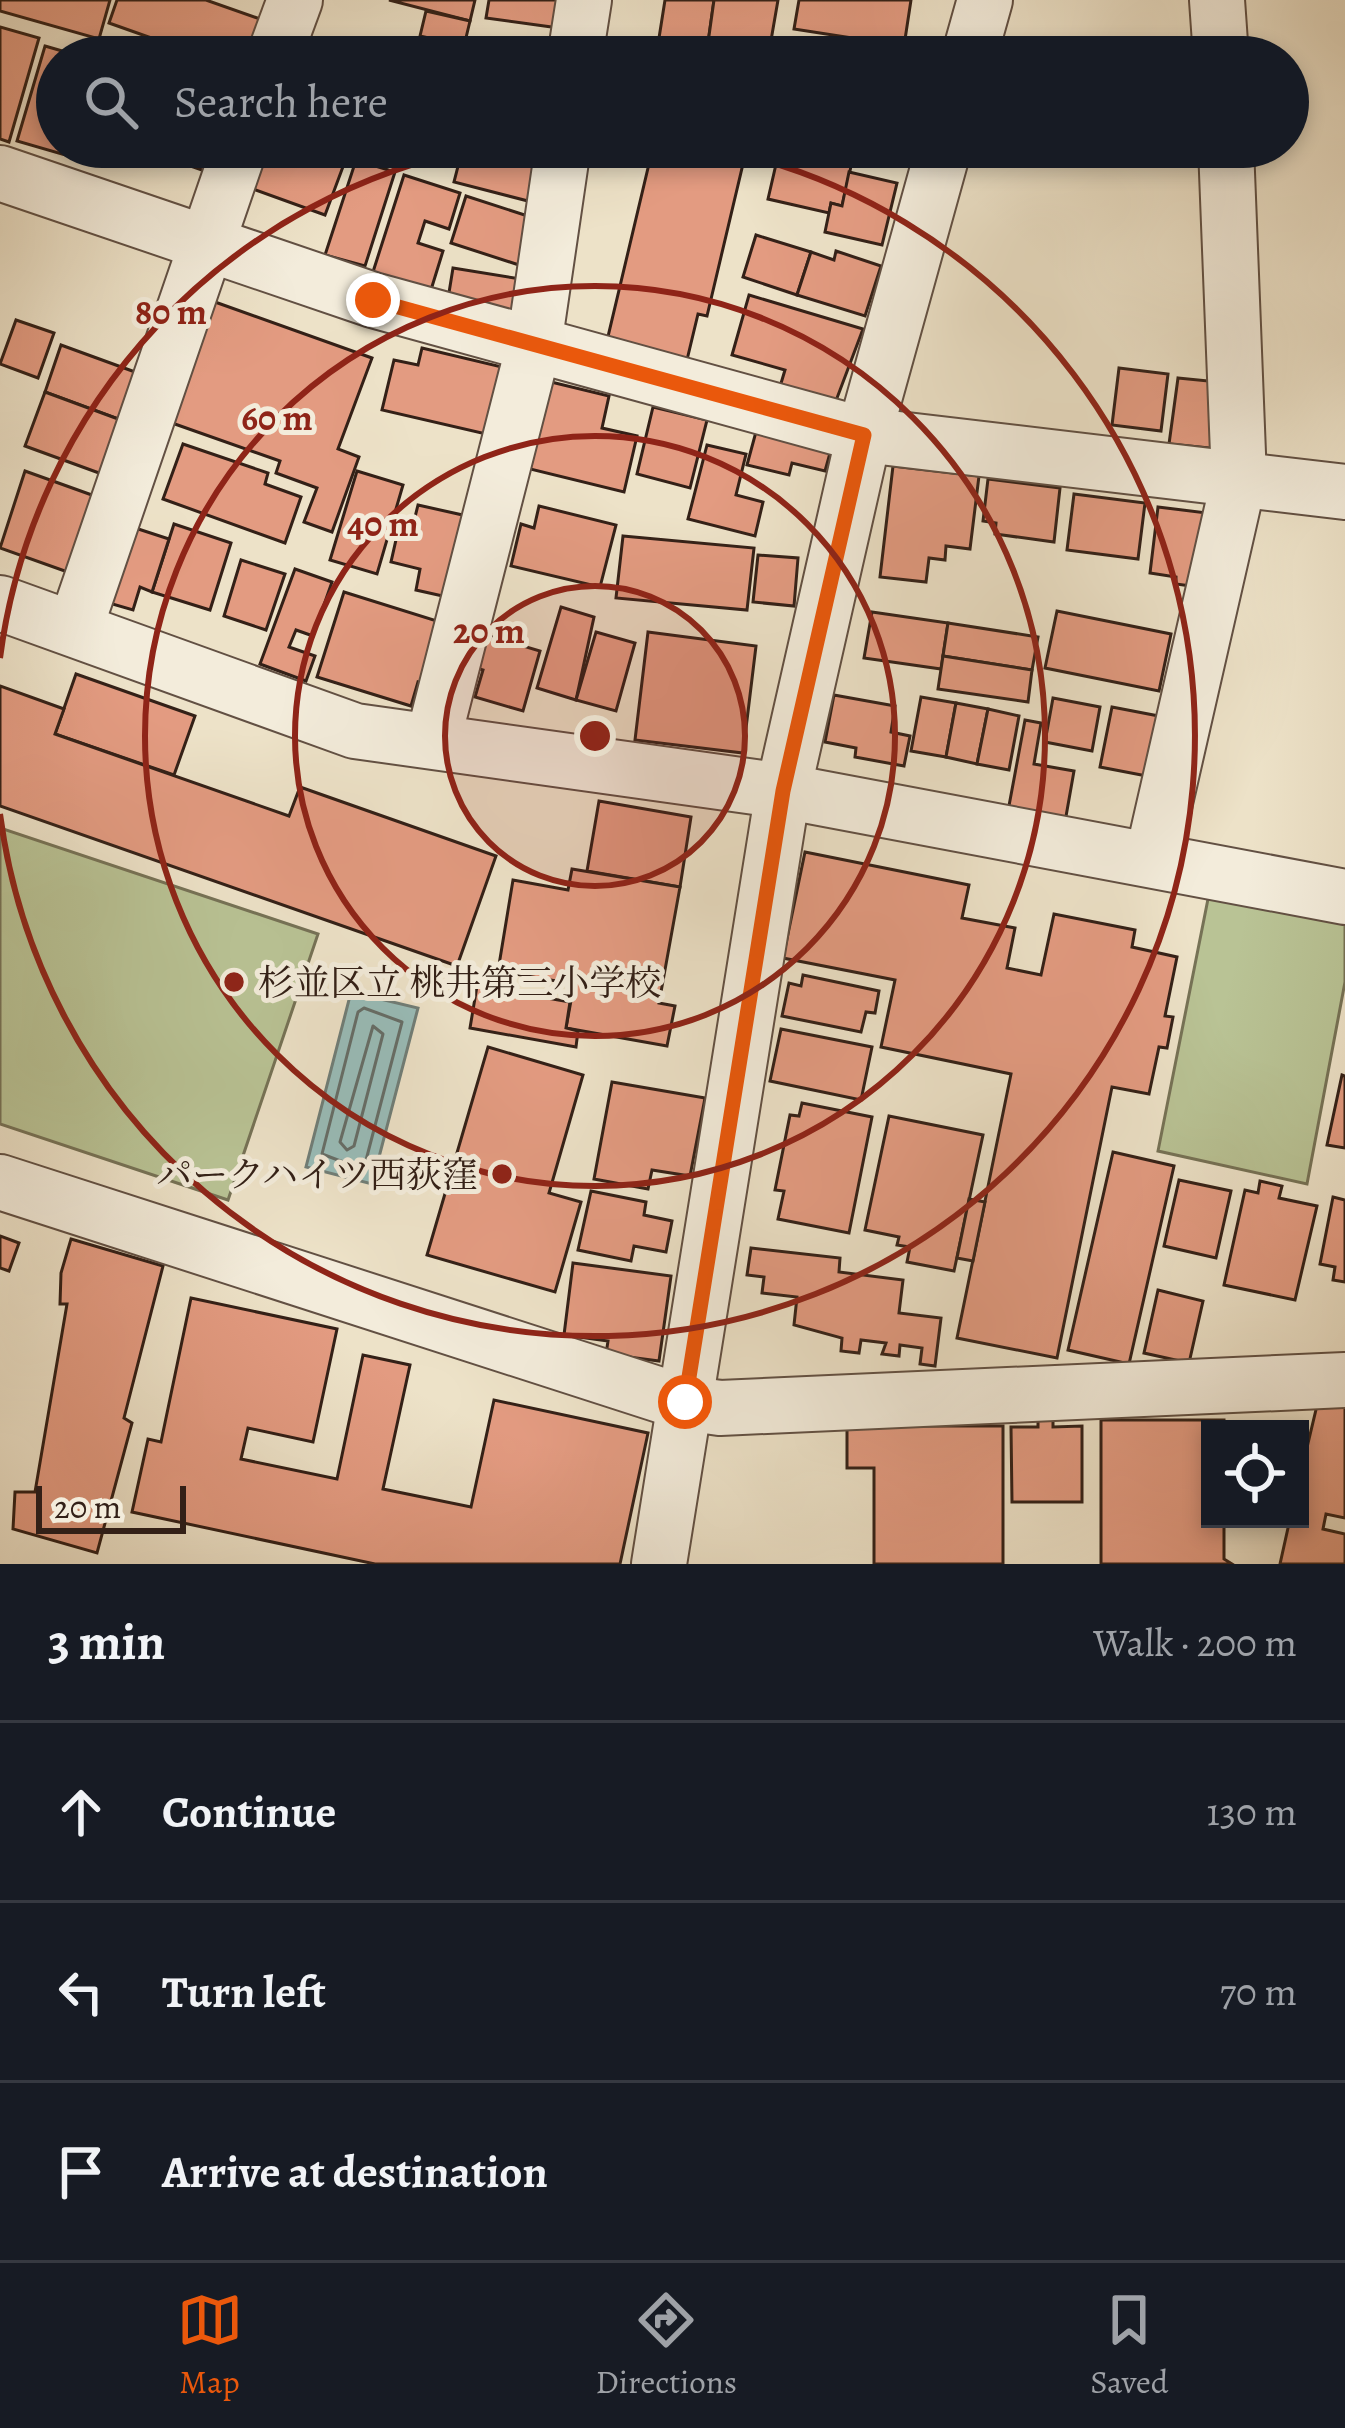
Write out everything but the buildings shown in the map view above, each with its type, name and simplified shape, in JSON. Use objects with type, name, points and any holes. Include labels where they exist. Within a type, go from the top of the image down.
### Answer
[{"type":"street","points":[[282,36],[295,0]]},
{"type":"street","points":[[578,36],[584,0]]},
{"type":"street","points":[[975,36],[985,0]]},
{"type":"street","points":[[1217,0],[1219,36]]},
{"type":"street","points":[[75,628],[233,168]]},
{"type":"street","points":[[433,740],[534,345],[559,168]]},
{"type":"street","points":[[659,1564],[783,791],[864,435],[938,168]]},
{"type":"street","points":[[1152,859],[1239,479],[1227,168]]},
{"type":"street","points":[[0,173],[373,300],[864,435],[1345,492]]},
{"type":"street","points":[[0,603],[355,730],[783,791],[1345,897]]},
{"type":"street","points":[[0,1182],[685,1402],[720,1408],[1345,1380]]},
{"type":"green space","points":[[0,828],[318,934],[228,1200],[0,1124]]},
{"type":"green space","points":[[1209,894],[1345,917],[1345,982],[1307,1184],[1158,1151]]},
{"type":"water","points":[[351,992],[418,1008],[372,1184],[306,1167]]},
{"type":"place","name":"杉並区立 桃井第三小学校","points":[[234,982]]},
{"type":"place","name":"パークハイツ西荻窪","points":[[502,1174]]},
{"type":"route","points":[[373,300],[864,435],[783,791],[685,1402]]}]
